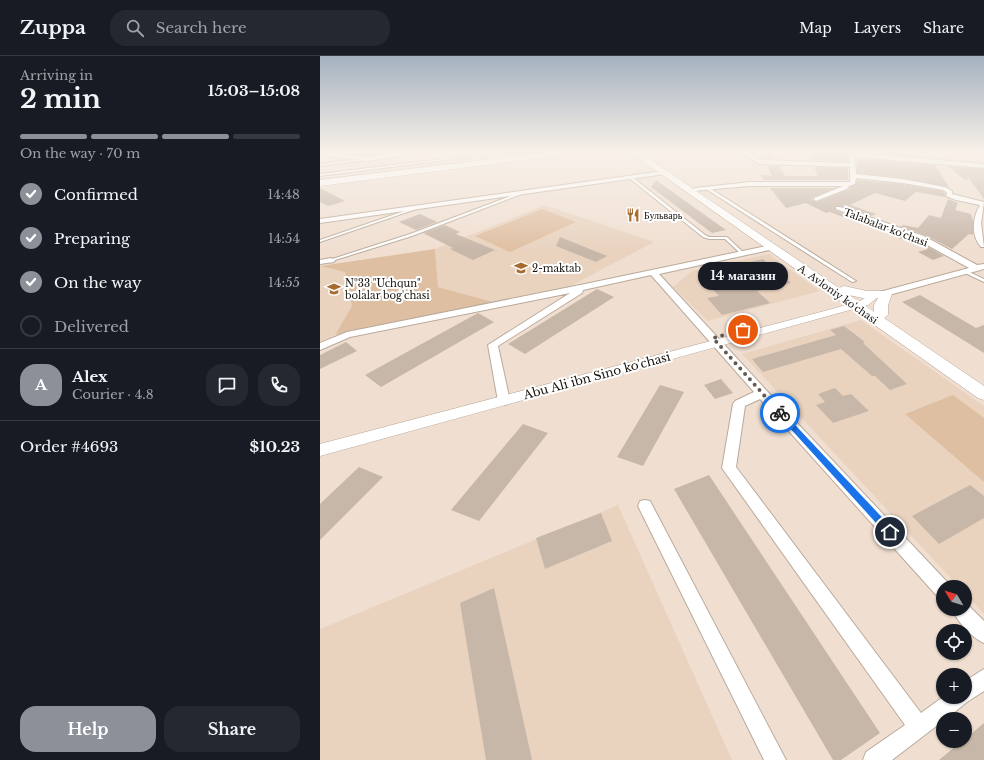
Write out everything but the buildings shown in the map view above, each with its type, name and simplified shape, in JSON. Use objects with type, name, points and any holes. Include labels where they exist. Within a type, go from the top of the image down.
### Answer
[{"type":"main road","name":"A. Avloniy ko'chasi","points":[[680,185],[850,300],[984,384]]},
{"type":"main road","name":"A. Avloniy ko'chasi","points":[[694,185],[850,300]]},
{"type":"main road","points":[[886,294],[877,316],[855,312],[850,300],[867,295],[886,294]]},
{"type":"main road","name":"A. Avloniy ko'chasi","points":[[877,316],[984,394]]},
{"type":"street","points":[[320,221],[581,185]]},
{"type":"street","points":[[701,189],[754,185]]},
{"type":"street","points":[[835,185],[847,185]]},
{"type":"street","points":[[816,200],[845,188],[847,185]]},
{"type":"street","points":[[923,185],[945,189],[950,192],[948,194],[953,197],[984,204],[978,216],[978,230],[982,244],[984,245]]},
{"type":"street","name":"Talabalar ko'chasi","points":[[838,208],[920,238],[980,267]]},
{"type":"street","points":[[320,347],[347,335],[654,273],[771,247]]},
{"type":"street","points":[[320,262],[331,260]]},
{"type":"street","name":"Abu Ali ibn Sino ko'chasi","points":[[320,450],[503,397],[715,340],[850,300],[886,294],[980,267]]},
{"type":"street","points":[[654,273],[936,582]]},
{"type":"street","points":[[503,397],[493,345],[585,287]]},
{"type":"street","points":[[762,393],[739,404],[729,468],[918,726]]},
{"type":"street","name":"Abu Ali ibn Sino ko'chasi","points":[[320,441],[503,397]]},
{"type":"street","points":[[645,506],[775,760]]},
{"type":"street","points":[[967,616],[984,634]]},
{"type":"street","points":[[972,687],[984,679]]},
{"type":"street","points":[[874,760],[949,704]]},
{"type":"lane","points":[[639,185],[704,236],[709,238],[726,238],[742,253]]},
{"type":"lane","points":[[701,189],[854,281]]},
{"type":"lane","points":[[331,260],[411,235],[522,193]]},
{"type":"lane","points":[[320,241],[419,207]]},
{"type":"lane","points":[[964,271],[984,281]]},
{"type":"shaded area","name":"2-maktab","points":[[545,205],[654,242],[569,287],[493,302],[438,287],[435,249]]},
{"type":"shaded area","points":[[542,209],[576,222],[510,252],[475,236]]},
{"type":"shaded area","points":[[435,249],[438,287],[493,302],[335,335],[352,306],[345,272],[320,266]]},
{"type":"shaded area","points":[[769,254],[820,291],[708,321],[673,287],[692,271]]},
{"type":"shaded area","name":"№33 \"Uchqun\" bolalar bog'chasi","points":[[320,266],[345,272],[352,306],[335,335],[320,342]]},
{"type":"shaded area","points":[[861,320],[984,406],[984,614],[972,601],[972,580],[952,580],[742,354]]},
{"type":"shaded area","points":[[953,395],[984,418],[984,482],[905,414]]},
{"type":"shaded area","points":[[618,505],[732,760],[320,760],[320,629]]},
{"type":"way so far","points":[[743,330],[713,338],[780,413]]},
{"type":"place","name":"Бульварь","points":[[633,215]]},
{"type":"place","name":"2-maktab","points":[[521,268]]},
{"type":"place","name":"№33 \"Uchqun\" bolalar bog'chasi","points":[[334,289]]},
{"type":"place","name":"14 магазин","points":[[743,330]]},
{"type":"route","points":[[780,413],[890,532]]}]
